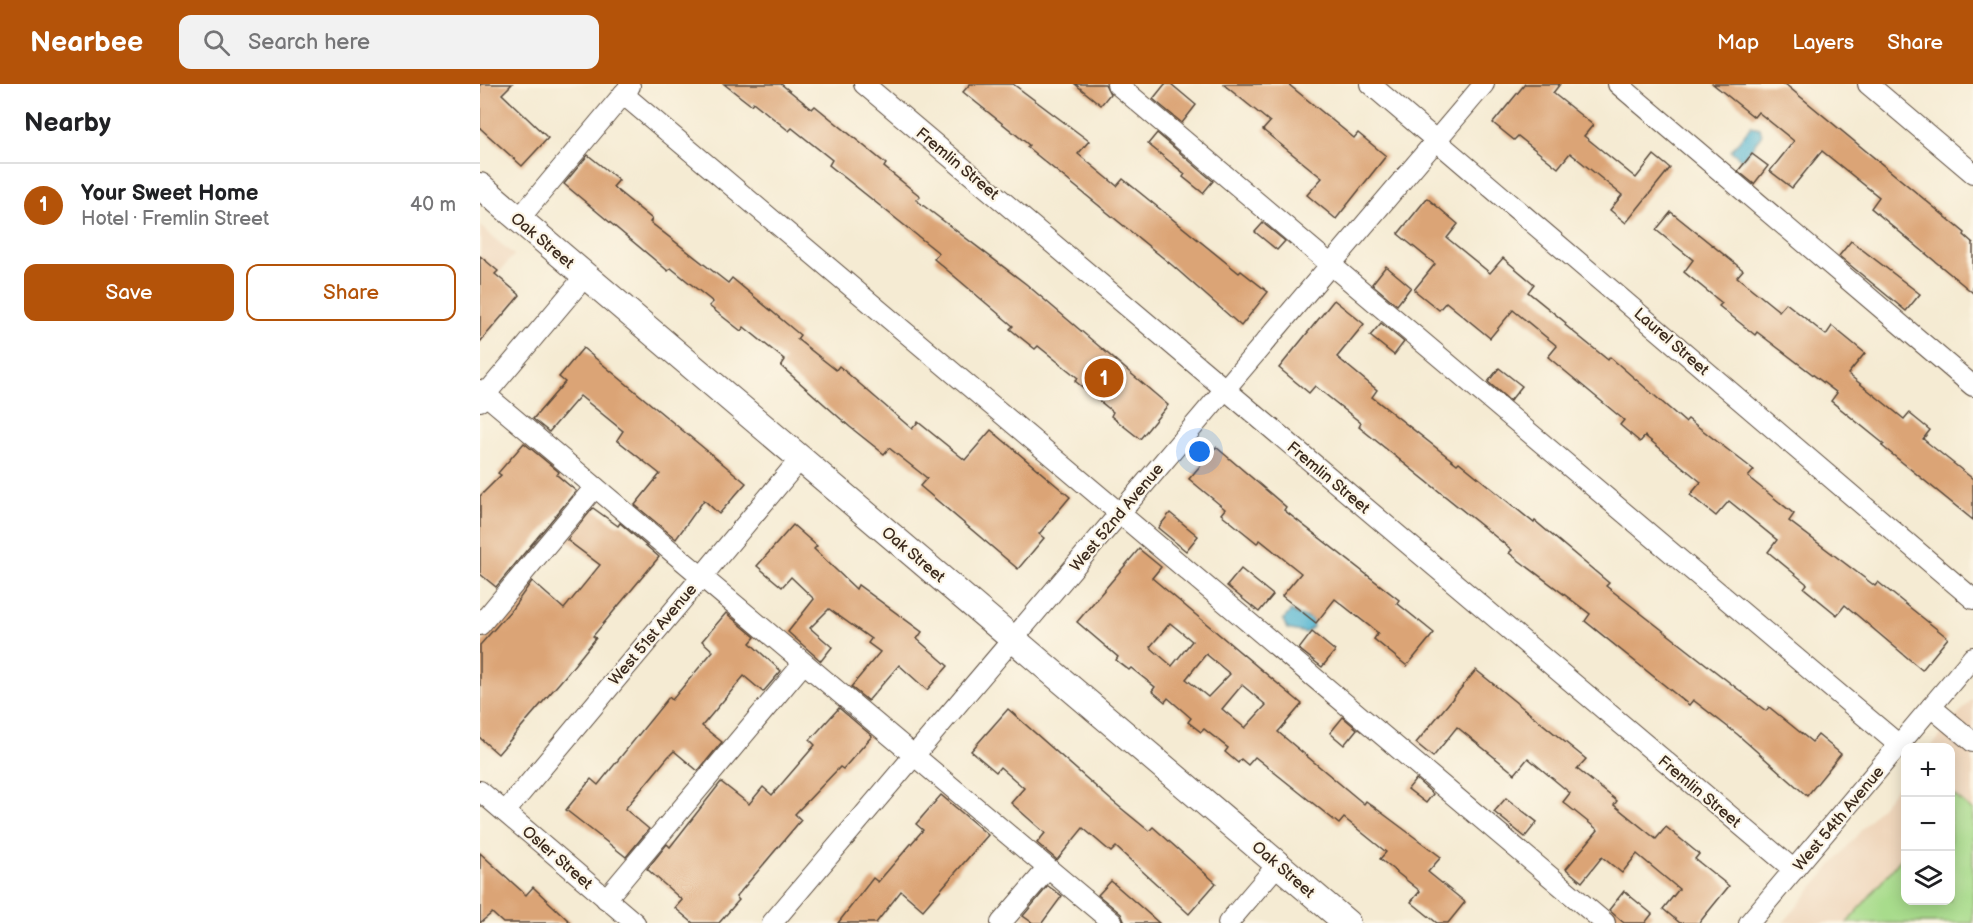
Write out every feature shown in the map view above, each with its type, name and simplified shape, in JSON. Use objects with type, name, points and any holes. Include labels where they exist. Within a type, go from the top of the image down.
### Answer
[{"type":"main road","name":"Oak Street","points":[[481,188],[1347,923]]},
{"type":"street","name":"Fremlin Street","points":[[864,84],[1794,870]]},
{"type":"street","points":[[1117,84],[1899,745]]},
{"type":"street","name":"Laurel Street","points":[[1370,84],[1973,599]]},
{"type":"street","name":"West 52nd Avenue","points":[[772,923],[1484,84]]},
{"type":"street","points":[[1618,84],[1973,386]]},
{"type":"street","points":[[1868,84],[1973,173]]},
{"type":"street","points":[[519,219],[628,89],[1120,512],[1605,923]]},
{"type":"street","points":[[586,275],[482,396],[700,575],[803,664],[916,755],[1113,923]]},
{"type":"street","name":"West 51st Avenue","points":[[505,812],[700,575],[801,458]]},
{"type":"street","points":[[480,625],[595,488]]},
{"type":"street","name":"West 54th Avenue","points":[[1749,923],[1973,657]]},
{"type":"street","points":[[606,899],[803,664]]},
{"type":"street","points":[[1931,707],[1973,742]]},
{"type":"street","name":"Osler Street","points":[[480,791],[635,923]]},
{"type":"street","points":[[1228,923],[1279,863]]},
{"type":"street","points":[[1001,923],[1048,868]]},
{"type":"shaded area","points":[[480,226],[514,255],[480,295]]},
{"type":"shaded area","points":[[1973,698],[1973,923],[1783,923],[1901,783],[1901,905],[1955,905],[1955,743],[1934,743]]},
{"type":"green space","points":[[1955,796],[1973,811],[1973,923],[1847,923],[1901,859],[1901,905],[1955,905]]},
{"type":"water","points":[[1751,126],[1760,128],[1762,135],[1742,160],[1731,151]]},
{"type":"water","points":[[1291,611],[1299,616],[1311,618],[1313,627],[1305,633],[1287,629],[1283,620]]},
{"type":"building","points":[[480,84],[512,84],[502,94],[548,138],[522,166],[480,128]]},
{"type":"building","points":[[724,84],[781,84],[812,109],[815,106],[886,164],[884,167],[920,196],[916,200],[1026,284],[1168,405],[1140,439],[1111,416],[1113,412],[1075,381],[1078,378],[1038,346],[1035,349],[1010,329],[1013,326],[934,259],[939,253],[829,165],[832,160],[792,128],[789,131],[753,102],[751,105]]},
{"type":"building","points":[[970,84],[1013,84],[1089,141],[1078,154],[1117,186],[1123,179],[1239,273],[1241,271],[1268,292],[1241,326],[1173,266],[963,92]]},
{"type":"building","points":[[1075,84],[1105,84],[1110,94],[1101,105]]},
{"type":"building","points":[[1165,84],[1171,84],[1196,105],[1182,123],[1153,99]]},
{"type":"building","points":[[1223,84],[1288,84],[1354,138],[1358,133],[1386,156],[1336,219],[1307,195],[1322,178],[1263,130],[1270,122]]},
{"type":"building","points":[[1525,84],[1560,84],[1553,93],[1593,125],[1584,136],[1636,178],[1654,155],[1670,168],[1626,223],[1610,210],[1622,195],[1570,153],[1558,168],[1518,136],[1514,140],[1493,123]]},
{"type":"building","points":[[1713,84],[1785,84],[1965,233],[1964,235],[1973,243],[1973,293],[1871,208],[1879,197],[1822,151],[1792,188],[1770,171],[1794,141],[1758,112],[1754,117]]},
{"type":"building","points":[[1157,133],[1213,181],[1203,193],[1183,177],[1185,174],[1148,144]]},
{"type":"building","points":[[1752,154],[1768,166],[1754,184],[1738,171]]},
{"type":"building","points":[[588,155],[619,180],[613,187],[652,219],[650,222],[728,283],[732,278],[800,335],[797,339],[836,370],[839,366],[912,429],[918,422],[965,460],[991,430],[1070,497],[1039,534],[1044,538],[1018,569],[920,486],[927,478],[889,448],[884,454],[850,427],[781,366],[785,360],[744,327],[741,331],[709,306],[713,302],[671,268],[668,271],[564,184]]},
{"type":"building","points":[[1427,198],[1458,224],[1447,238],[1490,273],[1503,258],[1534,284],[1528,292],[1566,323],[1565,325],[1608,360],[1610,357],[1685,422],[1688,419],[1754,470],[1748,477],[1794,514],[1789,521],[1875,586],[1878,582],[1948,638],[1922,670],[1845,605],[1837,615],[1804,588],[1807,584],[1768,552],[1777,540],[1729,501],[1716,516],[1690,495],[1701,482],[1645,436],[1640,442],[1620,425],[1624,420],[1548,357],[1557,346],[1513,310],[1490,338],[1446,302],[1439,310],[1414,290],[1435,264],[1398,234]]},
{"type":"building","points":[[1671,212],[1743,270],[1737,277],[1779,311],[1786,303],[1826,335],[1832,326],[1865,353],[1848,374],[1904,419],[1909,413],[1930,430],[1923,439],[1973,479],[1973,520],[1831,401],[1837,393],[1757,332],[1755,335],[1719,306],[1722,303],[1684,272],[1693,260],[1656,230]]},
{"type":"building","points":[[1263,223],[1285,241],[1277,250],[1255,232]]},
{"type":"building","points":[[1851,241],[1920,294],[1906,311],[1839,256]]},
{"type":"building","points":[[480,256],[498,271],[495,274],[520,295],[480,342]]},
{"type":"building","points":[[1386,266],[1411,287],[1397,305],[1372,284]]},
{"type":"building","points":[[1334,300],[1364,324],[1337,357],[1377,390],[1372,397],[1457,464],[1459,462],[1534,523],[1535,521],[1609,583],[1606,586],[1766,711],[1769,707],[1812,742],[1818,735],[1841,754],[1807,796],[1737,734],[1693,700],[1689,705],[1585,621],[1590,614],[1509,553],[1512,550],[1359,427],[1361,423],[1315,386],[1309,393],[1279,368]]},
{"type":"building","points":[[1381,323],[1404,342],[1394,355],[1370,336]]},
{"type":"building","points":[[583,348],[746,483],[719,514],[704,500],[676,539],[635,505],[660,474],[617,440],[623,431],[580,396],[549,432],[533,419],[565,382],[559,377]]},
{"type":"building","points":[[1499,368],[1522,386],[1510,401],[1488,382]]},
{"type":"building","points":[[524,443],[559,472],[557,475],[576,491],[496,587],[480,574],[480,496],[501,475],[498,473]]},
{"type":"building","points":[[1216,447],[1286,507],[1284,510],[1399,600],[1397,603],[1434,633],[1407,666],[1374,639],[1378,633],[1335,599],[1316,623],[1282,596],[1301,573],[1260,540],[1257,543],[1221,514],[1225,509],[1189,479]]},
{"type":"building","points":[[593,508],[618,526],[620,523],[659,557],[593,636],[596,638],[567,674],[498,754],[480,738],[480,645],[512,609],[532,581],[564,609],[600,565],[567,540]]},
{"type":"building","points":[[1170,513],[1198,536],[1186,551],[1158,528]]},
{"type":"building","points":[[793,525],[817,546],[814,549],[856,589],[858,585],[922,632],[917,639],[948,666],[927,690],[899,665],[868,701],[851,687],[880,652],[868,643],[871,639],[829,609],[810,628],[832,647],[821,661],[788,632],[814,599],[791,577],[782,587],[757,566]]},
{"type":"building","points":[[1139,549],[1161,567],[1152,578],[1302,704],[1278,732],[1364,804],[1366,801],[1441,857],[1428,872],[1465,902],[1448,923],[1437,923],[1411,902],[1420,891],[1380,859],[1386,852],[1344,818],[1339,824],[1255,757],[1248,765],[1241,759],[1238,763],[1225,752],[1228,748],[1204,729],[1201,732],[1188,722],[1191,718],[1168,698],[1165,702],[1152,691],[1155,687],[1131,668],[1129,670],[1116,660],[1118,657],[1077,622]],"holes":[[[1170,623],[1192,641],[1172,666],[1150,647]],[[1206,654],[1230,674],[1208,697],[1186,679]],[[1242,685],[1266,705],[1245,728],[1222,709]]]},
{"type":"building","points":[[1241,569],[1273,595],[1259,612],[1227,586]]},
{"type":"building","points":[[726,613],[755,637],[750,643],[781,671],[763,692],[744,676],[702,726],[722,742],[698,771],[674,751],[668,757],[625,809],[649,829],[626,857],[566,810],[591,779],[598,785],[669,697],[672,700],[713,651],[702,641]]},
{"type":"building","points":[[1312,632],[1335,651],[1322,667],[1299,649]]},
{"type":"building","points":[[1476,670],[1586,759],[1577,769],[1617,801],[1614,805],[1656,839],[1666,827],[1699,854],[1695,859],[1729,886],[1699,923],[1680,923],[1663,909],[1679,889],[1637,854],[1622,873],[1602,857],[1582,882],[1566,869],[1598,830],[1563,802],[1570,793],[1528,758],[1515,774],[1457,727],[1433,757],[1416,743]]},
{"type":"building","points":[[839,708],[872,736],[843,769],[840,767],[795,814],[801,820],[736,897],[739,900],[719,923],[693,923],[675,908],[682,900],[647,869],[667,844],[670,847],[721,782],[749,804],[763,787],[772,795],[815,745],[810,740]]},
{"type":"building","points":[[1008,709],[1111,800],[1149,831],[1153,827],[1216,883],[1189,914],[1116,847],[1111,852],[1083,828],[1057,860],[1037,843],[1045,833],[1011,803],[1024,788],[1000,767],[996,772],[971,751]]},
{"type":"building","points":[[1343,717],[1357,729],[1344,745],[1330,733]]},
{"type":"building","points":[[1416,779],[1433,794],[1426,803],[1408,789]]},
{"type":"building","points":[[941,795],[988,835],[923,910],[901,891],[876,923],[838,923],[873,878],[878,882],[923,830],[916,824]]},
{"type":"building","points":[[1506,798],[1537,822],[1525,837],[1494,812]]},
{"type":"building","points":[[480,853],[526,895],[533,887],[571,923],[503,923],[492,913],[480,923]]},
{"type":"building","points":[[1111,881],[1159,923],[1125,923],[1121,914],[1098,895]]},
{"type":"building","points":[[1048,886],[1062,896],[1042,923],[1033,923],[1023,916]]},
{"type":"building","points":[[1624,891],[1652,914],[1645,923],[1624,923],[1609,910]]},
{"type":"place","name":"Your Sweet Home","points":[[1104,378]]}]
